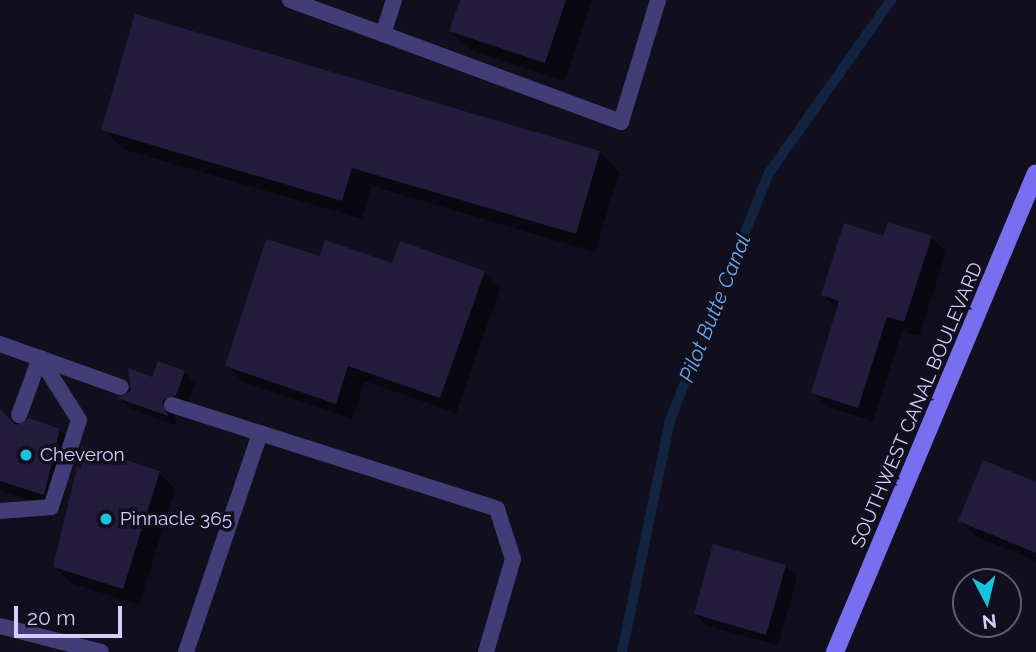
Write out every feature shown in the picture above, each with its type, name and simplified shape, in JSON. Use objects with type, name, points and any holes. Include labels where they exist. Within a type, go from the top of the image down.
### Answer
[{"type":"main road","name":"SOUTHWEST CANAL BOULEVARD","points":[[835,652],[1036,173]]},
{"type":"lane","points":[[290,0],[621,122],[658,0]]},
{"type":"lane","points":[[383,34],[394,0]]},
{"type":"lane","points":[[0,344],[121,387]]},
{"type":"lane","points":[[19,415],[40,358]]},
{"type":"lane","points":[[0,511],[51,507],[79,420],[40,358]]},
{"type":"lane","points":[[172,405],[497,509],[513,559],[486,652]]},
{"type":"lane","points":[[186,652],[260,433]]},
{"type":"lane","points":[[0,626],[101,652]]},
{"type":"building","points":[[460,0],[566,0],[545,63],[449,31]]},
{"type":"building","points":[[135,14],[600,151],[576,234],[352,168],[342,201],[101,130]]},
{"type":"building","points":[[888,222],[932,236],[904,322],[887,317],[858,408],[811,393],[839,301],[821,295],[844,223],[883,236]]},
{"type":"building","points":[[266,239],[320,256],[325,240],[392,263],[400,241],[485,271],[440,398],[348,366],[336,404],[225,366]]},
{"type":"building","points":[[158,361],[185,371],[176,395],[162,401],[168,416],[117,398],[131,391],[128,368],[152,377]]},
{"type":"building","name":"Cheveron","points":[[0,409],[16,425],[29,418],[60,429],[44,495],[0,481]]},
{"type":"building","name":"Pinnacle 365","points":[[82,446],[160,471],[123,589],[53,567]]},
{"type":"building","points":[[983,460],[1036,482],[1036,553],[958,521]]},
{"type":"building","points":[[713,544],[786,565],[766,635],[694,614]]},
{"type":"waterway","name":"Pilot Butte Canal","points":[[622,652],[670,420],[769,173],[891,0]]},
{"type":"place","name":"Cheveron","points":[[26,455]]},
{"type":"place","name":"Pinnacle 365","points":[[106,519]]}]
